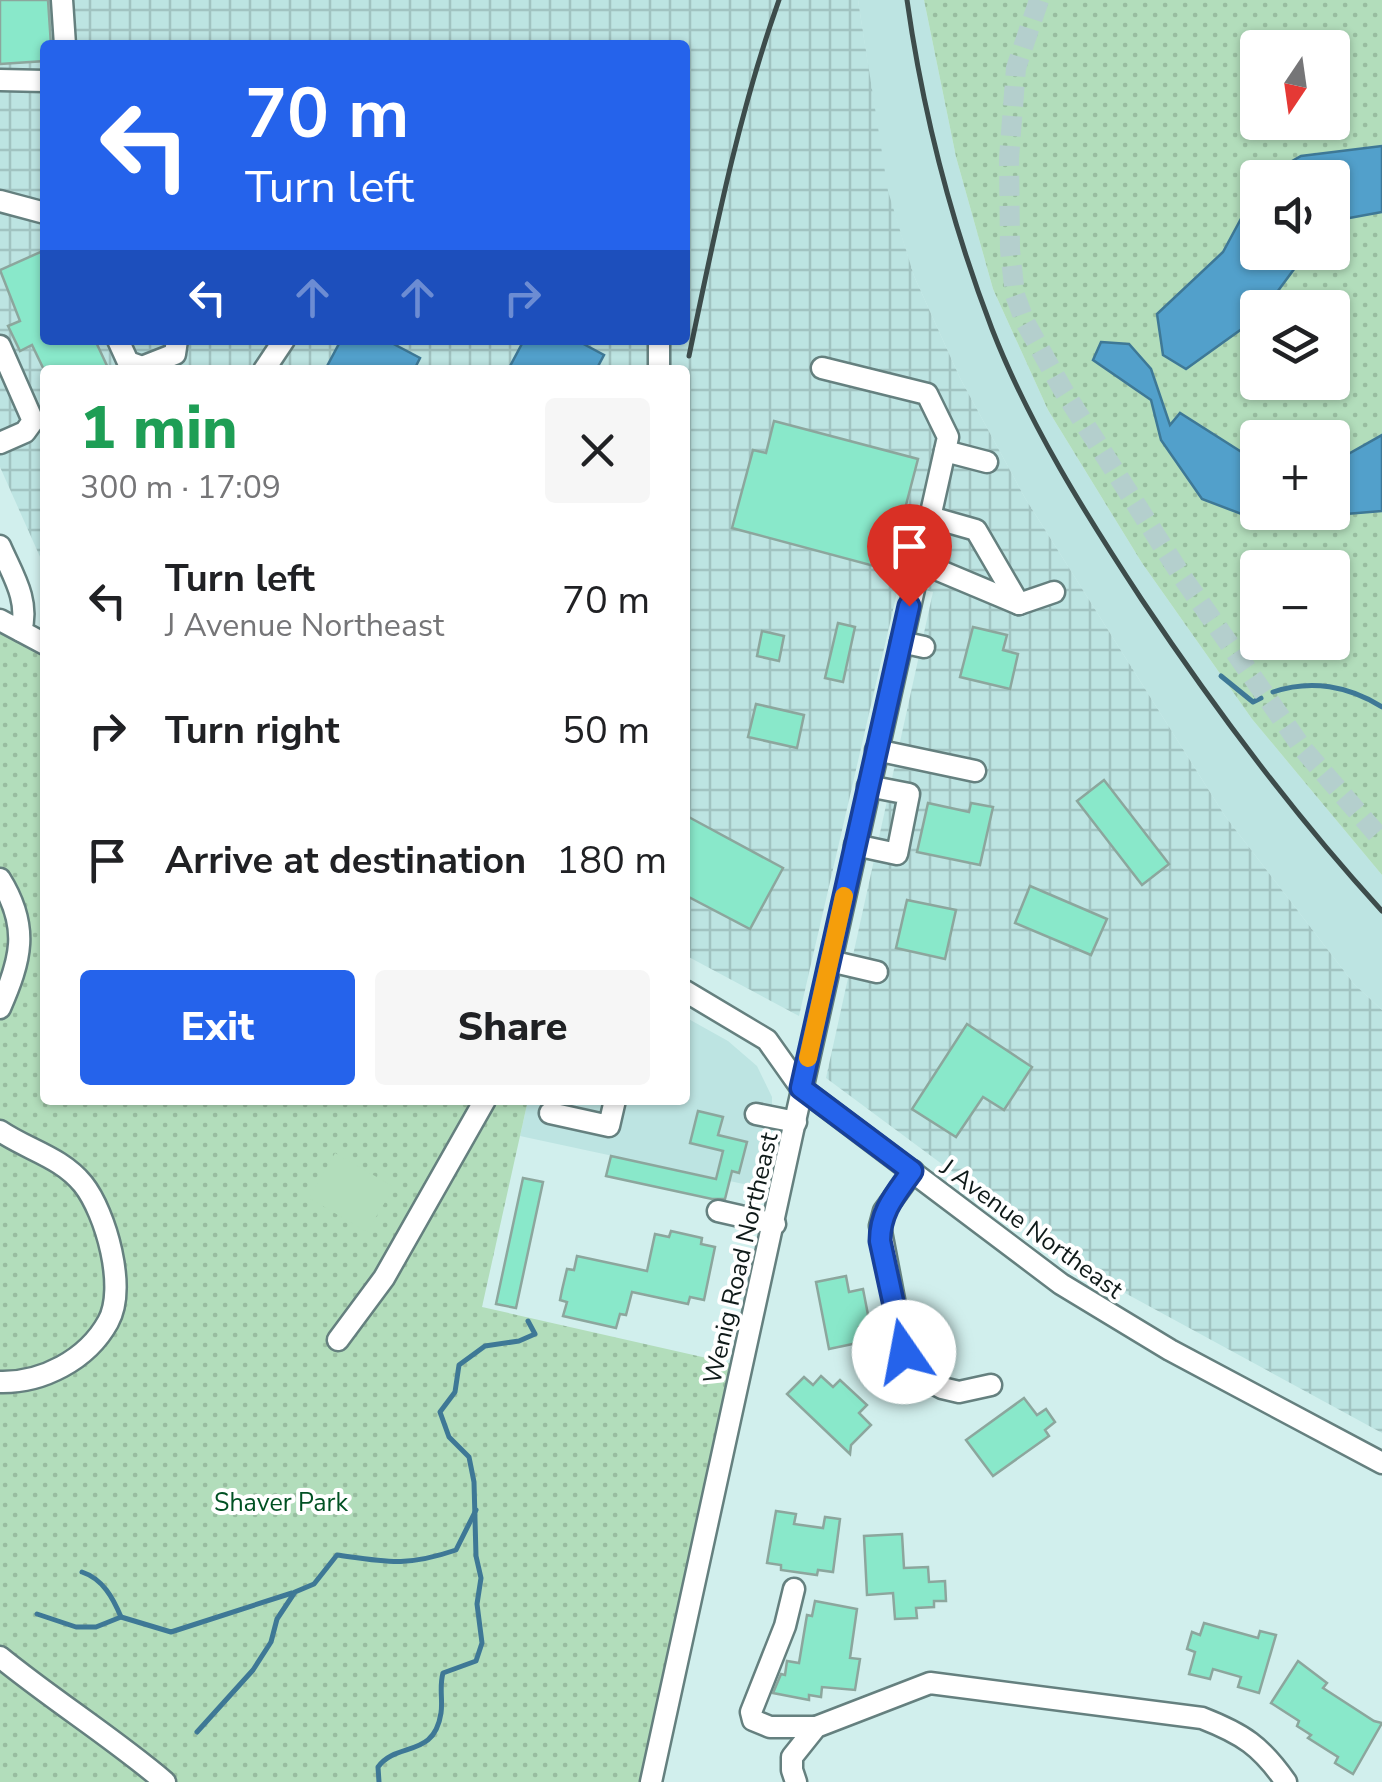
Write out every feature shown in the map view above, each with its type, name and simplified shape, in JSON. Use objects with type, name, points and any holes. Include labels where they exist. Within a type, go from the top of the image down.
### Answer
[{"type":"street","points":[[62,0],[65,40]]},
{"type":"street","points":[[0,80],[40,81]]},
{"type":"street","points":[[0,201],[40,212]]},
{"type":"street","points":[[120,345],[128,362],[136,365]]},
{"type":"street","points":[[147,365],[175,354],[176,345]]},
{"type":"street","points":[[0,346],[33,420],[25,432],[0,443]]},
{"type":"street","points":[[822,368],[927,394],[948,437],[945,450],[987,462]]},
{"type":"street","name":"Wenig Road Northeast","points":[[651,1782],[775,1224],[801,1088],[945,450]]},
{"type":"street","points":[[930,516],[976,530],[1019,604]]},
{"type":"street","points":[[0,546],[22,596],[21,630]]},
{"type":"street","points":[[918,566],[1019,604],[1054,592]]},
{"type":"street","points":[[0,620],[40,641]]},
{"type":"street","points":[[901,642],[924,648]]},
{"type":"street","points":[[876,750],[975,772]]},
{"type":"street","points":[[855,844],[897,854],[909,794],[868,786]]},
{"type":"street","points":[[0,879],[12,898],[20,950],[18,968],[0,1008]]},
{"type":"street","points":[[830,961],[877,972]]},
{"type":"street","name":"J Avenue Northeast","points":[[690,994],[767,1040],[801,1088],[1061,1284],[1116,1319],[1382,1463]]},
{"type":"street","points":[[338,1340],[384,1278],[482,1105]]},
{"type":"street","points":[[550,1113],[609,1126],[614,1105]]},
{"type":"street","points":[[756,1114],[796,1122]]},
{"type":"street","points":[[0,1131],[55,1159],[84,1185],[109,1232],[114,1288],[110,1319],[88,1350],[55,1371],[0,1382]]},
{"type":"street","points":[[912,1171],[884,1211],[880,1226],[904,1352],[927,1380],[942,1388],[958,1392],[990,1386]]},
{"type":"street","points":[[718,1211],[775,1224]]},
{"type":"street","points":[[794,1589],[784,1626],[750,1712],[753,1720],[770,1727],[816,1726],[930,1682],[1202,1718],[1236,1731],[1267,1754],[1286,1782]]},
{"type":"street","points":[[0,1657],[60,1706],[113,1738],[165,1782]]},
{"type":"street","points":[[796,1782],[792,1757],[816,1726]]},
{"type":"shaded area","points":[[0,0],[858,0],[888,191],[914,276],[960,378],[1025,498],[1225,816],[1354,984],[1382,1010],[1382,1433],[1090,1274],[826,1078],[933,592],[899,584],[799,1016],[690,958],[690,365],[40,365],[40,557],[0,467]]},
{"type":"shaded area","points":[[858,0],[924,0],[956,157],[993,289],[1048,410],[1142,563],[1252,719],[1382,875],[1382,1010],[1354,984],[1225,816],[1025,498],[960,378],[914,276],[887,190]]},
{"type":"shaded area","points":[[690,1020],[728,1041],[757,1066],[772,1097],[772,1133],[762,1188],[520,1136],[527,1105],[690,1105]]},
{"type":"green space","points":[[924,0],[1382,0],[1382,875],[1252,719],[1142,563],[1048,410],[993,289],[956,157]]},
{"type":"green space","name":"Shaver Park","points":[[0,620],[40,641],[40,1105],[527,1105],[482,1307],[742,1366],[651,1782],[0,1782]]},
{"type":"green space","points":[[335,1153],[394,1187],[367,1232],[309,1198]]},
{"type":"water","points":[[1382,146],[1382,212],[1350,218],[1350,160],[1294,160]]},
{"type":"water","points":[[1240,220],[1240,270],[1293,270],[1279,290],[1240,290],[1240,330],[1186,369],[1163,355],[1157,314],[1223,252]]},
{"type":"water","points":[[1101,342],[1129,344],[1151,369],[1170,425],[1180,413],[1240,451],[1240,513],[1202,499],[1161,440],[1151,400],[1093,360]]},
{"type":"water","points":[[338,345],[395,345],[420,358],[416,365],[328,365]]},
{"type":"water","points":[[521,345],[585,345],[604,355],[599,365],[511,365]]},
{"type":"water","points":[[1382,435],[1382,511],[1350,514],[1350,453]]},
{"type":"building","points":[[0,0],[48,0],[51,40],[40,40],[40,61],[0,64]]},
{"type":"building","points":[[40,252],[40,345],[97,345],[107,365],[42,365],[32,345],[20,351],[8,326],[20,321],[0,270]]},
{"type":"building","points":[[774,421],[918,459],[889,570],[732,528],[753,450],[766,453]]},
{"type":"building","points":[[838,623],[855,627],[843,682],[825,678]]},
{"type":"building","points":[[973,627],[1007,635],[1003,650],[1018,654],[1010,689],[960,677]]},
{"type":"building","points":[[762,631],[784,636],[779,661],[757,656]]},
{"type":"building","points":[[756,704],[804,715],[797,748],[748,737]]},
{"type":"building","points":[[1104,780],[1169,864],[1142,885],[1077,801]]},
{"type":"building","points":[[928,803],[969,812],[971,803],[993,807],[980,865],[917,852]]},
{"type":"building","points":[[690,818],[783,868],[750,929],[690,898]]},
{"type":"building","points":[[1030,886],[1107,919],[1091,955],[1015,923]]},
{"type":"building","points":[[907,900],[956,910],[945,959],[896,948]]},
{"type":"building","points":[[967,1024],[1032,1067],[1004,1110],[983,1097],[956,1137],[912,1109]]},
{"type":"building","points":[[698,1111],[723,1117],[718,1135],[747,1142],[739,1173],[732,1171],[725,1199],[606,1176],[611,1156],[716,1179],[723,1151],[690,1143]]},
{"type":"building","points":[[523,1178],[543,1182],[516,1308],[496,1304]]},
{"type":"building","points":[[671,1231],[702,1238],[701,1244],[715,1247],[704,1300],[690,1297],[688,1304],[632,1292],[626,1315],[620,1314],[616,1328],[563,1316],[567,1302],[560,1300],[562,1290],[567,1269],[574,1270],[577,1256],[647,1271],[655,1234],[669,1237]]},
{"type":"building","points":[[846,1276],[849,1292],[863,1289],[870,1325],[859,1327],[862,1342],[829,1349],[816,1282]]},
{"type":"building","points":[[821,1376],[833,1387],[840,1380],[867,1405],[859,1413],[871,1425],[851,1445],[850,1454],[787,1394],[804,1377],[813,1385]]},
{"type":"building","points":[[1024,1398],[1037,1415],[1046,1409],[1055,1422],[1045,1430],[1049,1436],[993,1476],[966,1440]]},
{"type":"building","points":[[776,1511],[796,1514],[794,1524],[823,1528],[825,1517],[840,1519],[833,1572],[818,1570],[817,1575],[781,1570],[781,1565],[767,1563]]},
{"type":"building","points":[[902,1534],[904,1568],[928,1567],[929,1582],[945,1581],[946,1601],[934,1601],[934,1607],[916,1608],[917,1618],[895,1619],[893,1593],[867,1595],[864,1536]]},
{"type":"building","points":[[815,1601],[857,1609],[850,1658],[860,1659],[855,1690],[822,1687],[821,1697],[809,1695],[809,1700],[773,1693],[781,1674],[785,1675],[787,1661],[799,1663],[807,1615],[812,1616]]},
{"type":"building","points":[[1204,1623],[1258,1638],[1260,1631],[1276,1635],[1259,1693],[1238,1687],[1241,1677],[1213,1669],[1210,1679],[1189,1674],[1195,1652],[1187,1649],[1192,1632],[1200,1635]]},
{"type":"building","points":[[1298,1661],[1327,1683],[1323,1688],[1382,1723],[1353,1774],[1335,1763],[1338,1757],[1308,1738],[1311,1735],[1297,1726],[1299,1721],[1271,1703]]},
{"type":"waterway","points":[[1221,676],[1253,702],[1261,698]]},
{"type":"waterway","points":[[1273,692],[1315,685],[1356,694],[1382,707]]},
{"type":"waterway","points":[[379,1782],[378,1767],[386,1759],[431,1737],[441,1713],[443,1673],[476,1661],[482,1643],[477,1604],[481,1578],[476,1556],[474,1482],[469,1457],[449,1437],[440,1412],[455,1392],[459,1365],[485,1346],[519,1341],[535,1334],[528,1321]]},
{"type":"waterway","points":[[197,1732],[253,1670],[271,1642],[277,1619],[295,1592],[314,1584],[337,1555],[397,1561],[456,1550],[476,1510]]},
{"type":"waterway","points":[[82,1572],[101,1584],[121,1617]]},
{"type":"waterway","points":[[37,1614],[76,1627],[96,1627],[121,1617],[171,1632],[292,1593]]},
{"type":"tunnel","points":[[1039,0],[1016,68],[1009,158],[1010,250],[1015,295],[1025,322],[1063,390],[1183,578],[1303,749],[1382,840]]},
{"type":"railway","points":[[689,356],[739,132],[779,0]]},
{"type":"railway","points":[[907,0],[921,84],[951,208],[992,329],[1041,434],[1100,535],[1198,681],[1286,799],[1382,911]]},
{"type":"slow traffic","points":[[808,1058],[844,896]]},
{"type":"route","points":[[904,1352],[880,1226],[884,1211],[912,1171],[801,1088],[909,606]]}]
